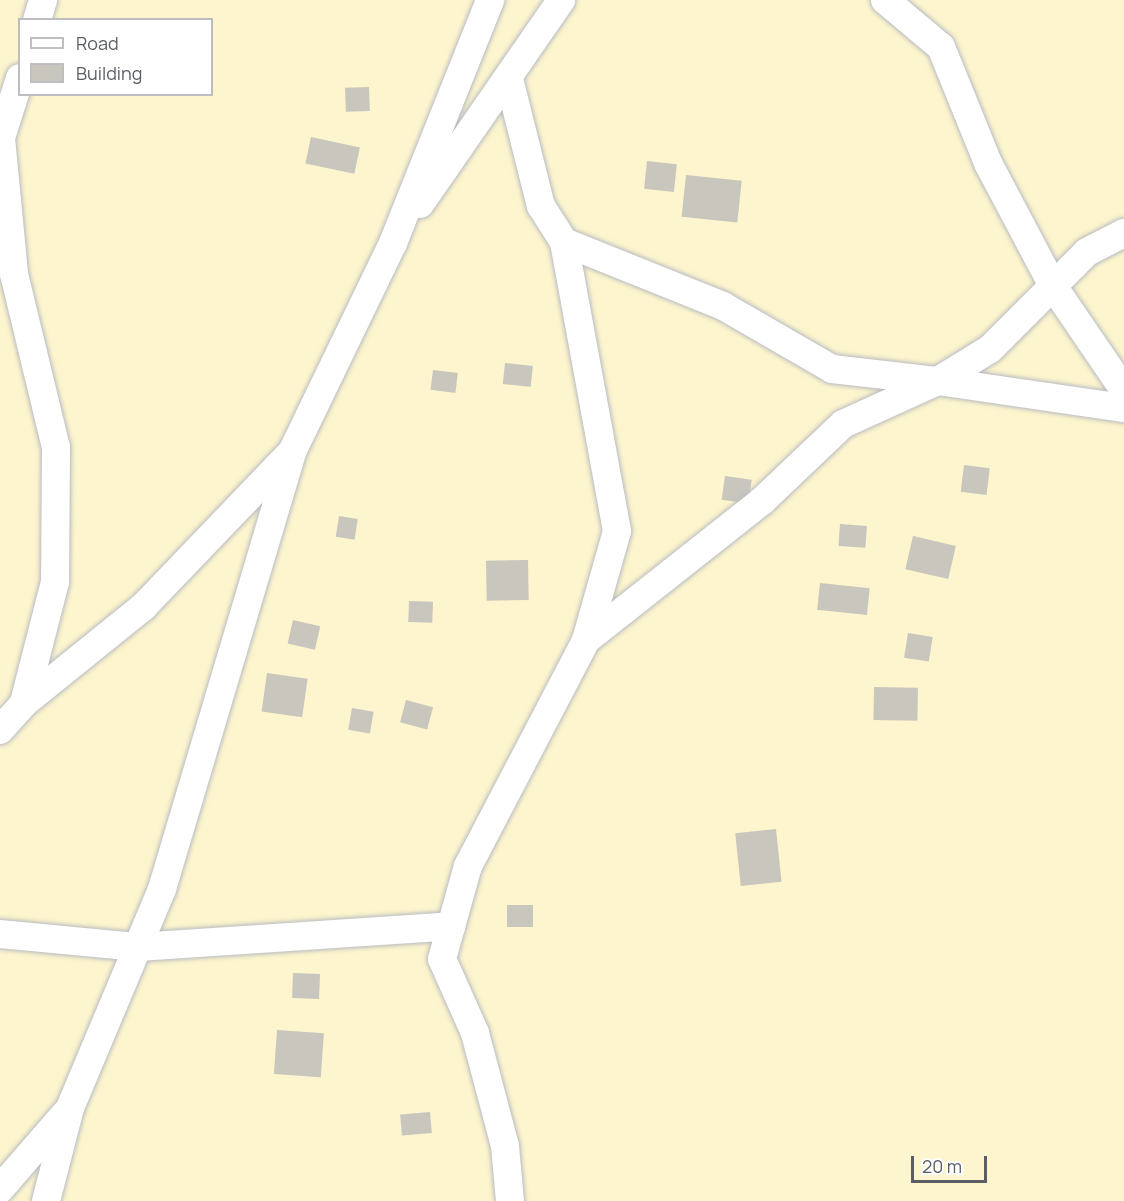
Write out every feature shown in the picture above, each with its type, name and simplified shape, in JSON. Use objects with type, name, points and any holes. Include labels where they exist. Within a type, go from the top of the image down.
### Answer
[{"type":"street","points":[[38,18],[43,0]]},
{"type":"street","points":[[46,1201],[70,1108],[162,889],[292,452],[393,243],[490,0]]},
{"type":"street","points":[[393,243],[509,79],[561,0]]},
{"type":"street","points":[[885,0],[940,47],[989,165],[1053,286],[1124,390]]},
{"type":"street","points":[[509,79],[541,206],[564,242],[617,531],[586,640],[468,866],[442,959],[475,1033],[505,1146],[510,1201]]},
{"type":"street","points":[[18,84],[1,139],[14,274],[56,447],[56,582],[24,703]]},
{"type":"street","points":[[586,640],[762,501],[843,424],[938,381],[990,349],[1087,252],[1124,233]]},
{"type":"street","points":[[564,242],[723,306],[832,369],[938,381],[1124,408]]},
{"type":"street","points":[[0,730],[24,703],[144,606],[292,452]]},
{"type":"street","points":[[0,934],[138,947],[452,926]]},
{"type":"street","points":[[0,1189],[70,1108]]},
{"type":"sand","points":[[0,0],[1124,0],[1124,1201],[0,1201]]},
{"type":"building","points":[[369,87],[370,111],[346,112],[345,88]]},
{"type":"building","points":[[311,137],[360,147],[354,174],[305,163]]},
{"type":"building","points":[[647,161],[677,164],[674,192],[644,189]]},
{"type":"building","points":[[686,175],[742,181],[737,223],[682,217]]},
{"type":"building","points":[[505,363],[533,366],[531,387],[503,384]]},
{"type":"building","points":[[433,370],[458,373],[455,393],[431,390]]},
{"type":"building","points":[[964,465],[990,468],[987,495],[961,492]]},
{"type":"building","points":[[725,476],[752,480],[748,504],[722,500]]},
{"type":"building","points":[[339,516],[358,519],[354,540],[336,537]]},
{"type":"building","points":[[840,524],[867,526],[865,548],[838,546]]},
{"type":"building","points":[[913,536],[956,546],[948,579],[905,569]]},
{"type":"building","points":[[528,560],[529,600],[487,601],[486,561]]},
{"type":"building","points":[[820,583],[870,588],[867,615],[817,610]]},
{"type":"building","points":[[409,601],[433,602],[432,623],[408,622]]},
{"type":"building","points":[[293,620],[320,626],[315,650],[288,643]]},
{"type":"building","points":[[908,633],[933,637],[929,662],[904,658]]},
{"type":"building","points":[[267,673],[308,679],[302,717],[262,712]]},
{"type":"building","points":[[874,687],[918,688],[917,721],[873,720]]},
{"type":"building","points":[[406,700],[433,707],[427,729],[400,722]]},
{"type":"building","points":[[352,708],[374,712],[370,733],[348,730]]},
{"type":"building","points":[[776,829],[782,882],[741,886],[735,833]]},
{"type":"building","points":[[507,905],[533,905],[533,927],[507,927]]},
{"type":"building","points":[[293,973],[320,974],[319,999],[292,998]]},
{"type":"building","points":[[277,1030],[324,1033],[321,1077],[274,1074]]},
{"type":"building","points":[[430,1112],[432,1133],[402,1136],[400,1115]]}]
